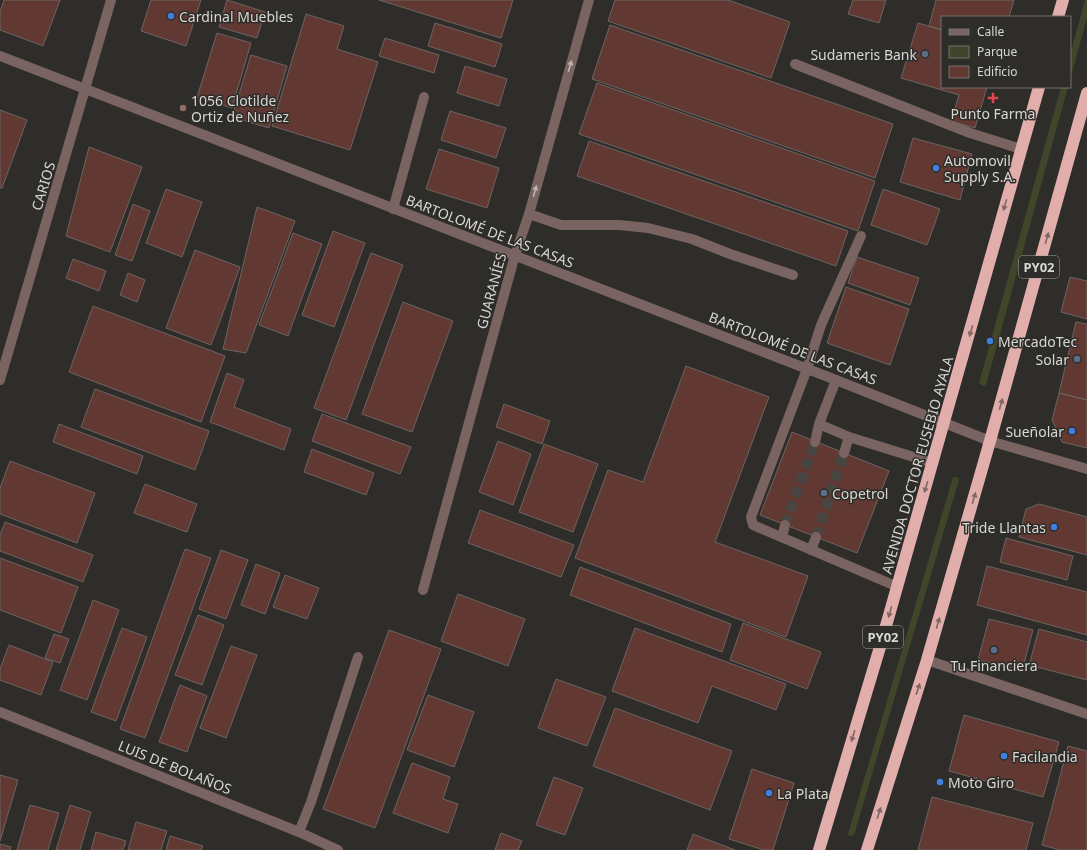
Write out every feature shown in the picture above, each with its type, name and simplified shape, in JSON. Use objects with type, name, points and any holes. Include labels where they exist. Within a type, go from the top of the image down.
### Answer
[{"type":"highway","points":[[1058,16],[1063,0]]},
{"type":"highway","name":"AVENIDA DOCTOR EUSEBIO AYALA","points":[[819,850],[898,587],[1039,88]]},
{"type":"highway","name":"PY02","points":[[867,850],[927,660],[1087,93]]},
{"type":"street","name":"CARIOS","points":[[0,380],[87,89],[111,0]]},
{"type":"street","name":"GUARANÍES","points":[[423,590],[515,255],[529,214],[589,0]]},
{"type":"street","name":"BARTOLOMÉ DE LAS CASAS","points":[[0,56],[945,422],[970,434],[1087,468]]},
{"type":"street","points":[[795,64],[970,133],[1021,148]]},
{"type":"street","points":[[393,209],[424,97]]},
{"type":"street","points":[[529,214],[561,224],[619,225],[648,228],[692,239],[730,254],[793,275]]},
{"type":"street","points":[[861,236],[821,325],[807,369],[751,517],[753,525],[898,587]]},
{"type":"street","points":[[815,442],[819,424],[836,380]]},
{"type":"street","points":[[819,424],[849,437],[933,463]]},
{"type":"street","points":[[844,453],[849,437]]},
{"type":"street","points":[[782,537],[785,525]]},
{"type":"street","points":[[811,550],[816,537]]},
{"type":"street","points":[[299,832],[311,802],[358,657]]},
{"type":"street","points":[[927,660],[1087,714]]},
{"type":"street","name":"LUIS DE BOLAÑOS","points":[[0,712],[299,832],[338,850]]},
{"type":"green space","points":[[1085,0],[1087,0],[1087,18],[1071,76],[1071,51]]},
{"type":"green space","points":[[1061,88],[1068,88],[986,385],[983,386],[979,383]]},
{"type":"green space","points":[[953,477],[957,477],[959,480],[854,835],[849,836],[848,834]]},
{"type":"building","points":[[4,0],[60,0],[43,46],[0,30],[0,12]]},
{"type":"building","name":"Cardinal Muebles","points":[[151,0],[201,0],[186,46],[141,31]]},
{"type":"building","points":[[227,0],[265,12],[257,38],[219,27]]},
{"type":"building","points":[[379,0],[513,0],[501,38]]},
{"type":"building","points":[[615,0],[728,0],[790,22],[771,78],[608,21]]},
{"type":"building","points":[[853,0],[886,0],[879,23],[848,14]]},
{"type":"building","points":[[936,0],[1014,0],[1009,16],[941,16],[941,30],[929,26]]},
{"type":"building","points":[[306,14],[344,26],[337,49],[378,62],[350,150],[272,126]]},
{"type":"building","points":[[435,23],[502,44],[495,67],[428,46]]},
{"type":"building","name":"Sudameris Bank","points":[[918,23],[941,30],[941,88],[987,88],[975,128],[951,121],[959,95],[901,78]]},
{"type":"building","points":[[610,25],[893,124],[875,178],[592,79]]},
{"type":"building","points":[[217,33],[251,43],[232,108],[197,97]]},
{"type":"building","points":[[385,38],[439,55],[434,73],[379,56]]},
{"type":"building","points":[[251,55],[287,66],[269,128],[232,117]]},
{"type":"building","points":[[465,66],[507,79],[499,106],[457,93]]},
{"type":"building","points":[[597,83],[875,181],[858,231],[579,134]]},
{"type":"building","points":[[0,110],[27,120],[2,188],[0,188]]},
{"type":"building","points":[[450,111],[506,128],[496,158],[441,140]]},
{"type":"building","name":"Automovil Supply S.A.","points":[[913,138],[972,154],[960,200],[900,182]]},
{"type":"building","points":[[589,141],[848,231],[836,266],[577,176]]},
{"type":"building","points":[[89,147],[142,167],[110,252],[66,236]]},
{"type":"building","points":[[439,149],[499,168],[487,208],[426,189]]},
{"type":"building","points":[[166,189],[202,202],[182,257],[146,243]]},
{"type":"building","points":[[883,189],[940,209],[927,245],[871,225]]},
{"type":"building","points":[[133,204],[150,211],[132,261],[115,255]]},
{"type":"building","points":[[257,207],[295,221],[246,353],[223,349]]},
{"type":"building","points":[[333,231],[365,243],[334,327],[302,315]]},
{"type":"building","points":[[293,233],[322,244],[288,336],[259,325]]},
{"type":"building","points":[[195,250],[240,267],[211,345],[166,328]]},
{"type":"building","points":[[371,253],[403,265],[346,420],[314,408]]},
{"type":"building","points":[[857,257],[919,278],[910,305],[848,283]]},
{"type":"building","points":[[73,259],[106,271],[99,291],[66,278]]},
{"type":"building","points":[[128,273],[145,280],[137,302],[120,295]]},
{"type":"building","points":[[1070,277],[1087,281],[1087,319],[1061,312]]},
{"type":"building","points":[[846,287],[909,309],[890,365],[827,343]]},
{"type":"building","points":[[403,302],[453,321],[412,432],[362,414]]},
{"type":"building","points":[[93,306],[225,356],[201,422],[69,372]]},
{"type":"building","name":"Solar","points":[[1076,322],[1087,324],[1087,400],[1059,393]]},
{"type":"building","points":[[686,366],[769,397],[715,542],[808,576],[786,637],[575,558],[608,470],[643,482]]},
{"type":"building","points":[[227,373],[244,380],[234,407],[291,429],[284,450],[210,422]]},
{"type":"building","points":[[95,389],[209,431],[195,470],[81,427]]},
{"type":"building","name":"Sueñolar","points":[[1059,393],[1087,400],[1087,448],[1062,442],[1052,420]]},
{"type":"building","points":[[504,404],[550,421],[542,444],[496,427]]},
{"type":"building","points":[[322,414],[411,447],[400,474],[312,441]]},
{"type":"building","points":[[59,424],[143,456],[137,474],[53,442]]},
{"type":"building","name":"Copetrol","points":[[792,432],[889,471],[857,553],[760,515]]},
{"type":"building","points":[[498,441],[531,454],[513,505],[479,492]]},
{"type":"building","points":[[544,444],[598,464],[573,532],[519,512]]},
{"type":"building","points":[[312,449],[374,473],[366,495],[304,472]]},
{"type":"building","points":[[10,461],[95,493],[77,543],[0,514],[0,488]]},
{"type":"building","points":[[145,484],[197,504],[187,532],[134,513]]},
{"type":"building","name":"Tride Llantas","points":[[1039,504],[1087,517],[1087,555],[1019,537],[1026,509]]},
{"type":"building","points":[[480,510],[574,545],[561,577],[468,543]]},
{"type":"building","points":[[5,522],[93,555],[83,582],[0,551],[0,535]]},
{"type":"building","points":[[1006,538],[1073,556],[1067,580],[1000,562]]},
{"type":"building","points":[[185,549],[211,558],[145,738],[120,729]]},
{"type":"building","points":[[221,550],[248,560],[226,619],[199,609]]},
{"type":"building","points":[[0,558],[78,587],[61,633],[0,610]]},
{"type":"building","points":[[256,564],[280,573],[265,614],[241,605]]},
{"type":"building","points":[[987,566],[1087,592],[1087,635],[977,605]]},
{"type":"building","points":[[580,567],[731,624],[722,652],[570,595]]},
{"type":"building","points":[[285,575],[319,588],[307,619],[273,607]]},
{"type":"building","points":[[458,594],[525,619],[508,666],[441,641]]},
{"type":"building","points":[[93,600],[119,610],[87,700],[60,690]]},
{"type":"building","points":[[198,615],[224,625],[202,685],[175,675]]},
{"type":"building","points":[[989,619],[1033,630],[1022,671],[978,660]]},
{"type":"building","points":[[743,623],[821,652],[807,689],[730,660]]},
{"type":"building","points":[[122,628],[147,637],[116,721],[91,712]]},
{"type":"building","points":[[635,628],[786,684],[776,710],[712,686],[698,723],[612,691]]},
{"type":"building","points":[[1039,629],[1087,642],[1087,680],[1029,665]]},
{"type":"building","points":[[389,630],[441,649],[375,828],[323,809]]},
{"type":"building","points":[[54,634],[69,639],[60,663],[45,658]]},
{"type":"building","points":[[9,645],[53,662],[41,695],[0,680],[0,669]]},
{"type":"building","points":[[231,646],[257,655],[226,738],[200,728]]},
{"type":"building","points":[[556,679],[606,697],[587,746],[538,728]]},
{"type":"building","points":[[180,685],[207,696],[187,752],[159,742]]},
{"type":"building","points":[[428,695],[474,712],[454,767],[407,750]]},
{"type":"building","points":[[615,708],[732,751],[710,810],[593,766]]},
{"type":"building","name":"Facilandia","points":[[964,715],[1059,742],[1043,797],[949,771]]},
{"type":"building","points":[[1068,746],[1087,751],[1087,850],[1060,850],[1042,845]]},
{"type":"building","points":[[412,763],[450,777],[443,799],[458,804],[448,833],[393,813]]},
{"type":"building","points":[[752,769],[794,783],[773,850],[764,850],[729,839]]},
{"type":"building","points":[[0,775],[18,780],[0,841]]},
{"type":"building","points":[[554,777],[583,788],[565,835],[536,825]]},
{"type":"building","points":[[932,797],[1033,823],[1026,850],[918,850]]},
{"type":"building","points":[[30,805],[59,813],[48,850],[17,850]]},
{"type":"building","points":[[70,805],[91,812],[80,850],[56,850]]},
{"type":"building","points":[[136,822],[167,831],[161,850],[128,850]]},
{"type":"building","points":[[96,832],[126,841],[123,850],[91,850]]},
{"type":"building","points":[[501,833],[522,841],[518,850],[495,850]]},
{"type":"building","points":[[693,834],[735,850],[687,850]]},
{"type":"building","points":[[170,836],[203,846],[201,850],[166,850]]},
{"type":"building","points":[[0,844],[11,847],[10,850],[0,850]]},
{"type":"tunnel","points":[[785,525],[815,442]]},
{"type":"tunnel","points":[[816,537],[844,453]]},
{"type":"place","name":"Cardinal Muebles","points":[[171,16]]},
{"type":"place","name":"Sudameris Bank","points":[[925,54]]},
{"type":"place","name":"Punto Farma","points":[[993,98]]},
{"type":"place","name":"1056 Clotilde Ortiz de Nuñez","points":[[183,108]]},
{"type":"place","name":"Automovil Supply S.A.","points":[[936,168]]},
{"type":"place","name":"MercadoTec","points":[[990,341]]},
{"type":"place","name":"Solar","points":[[1077,359]]},
{"type":"place","name":"Sueñolar","points":[[1072,431]]},
{"type":"place","name":"Copetrol","points":[[824,493]]},
{"type":"place","name":"Tride Llantas","points":[[1054,527]]},
{"type":"place","name":"Tu Financiera","points":[[994,650]]},
{"type":"place","name":"Facilandia","points":[[1004,756]]},
{"type":"place","name":"Moto Giro","points":[[940,782]]},
{"type":"place","name":"La Plata","points":[[769,793]]}]
